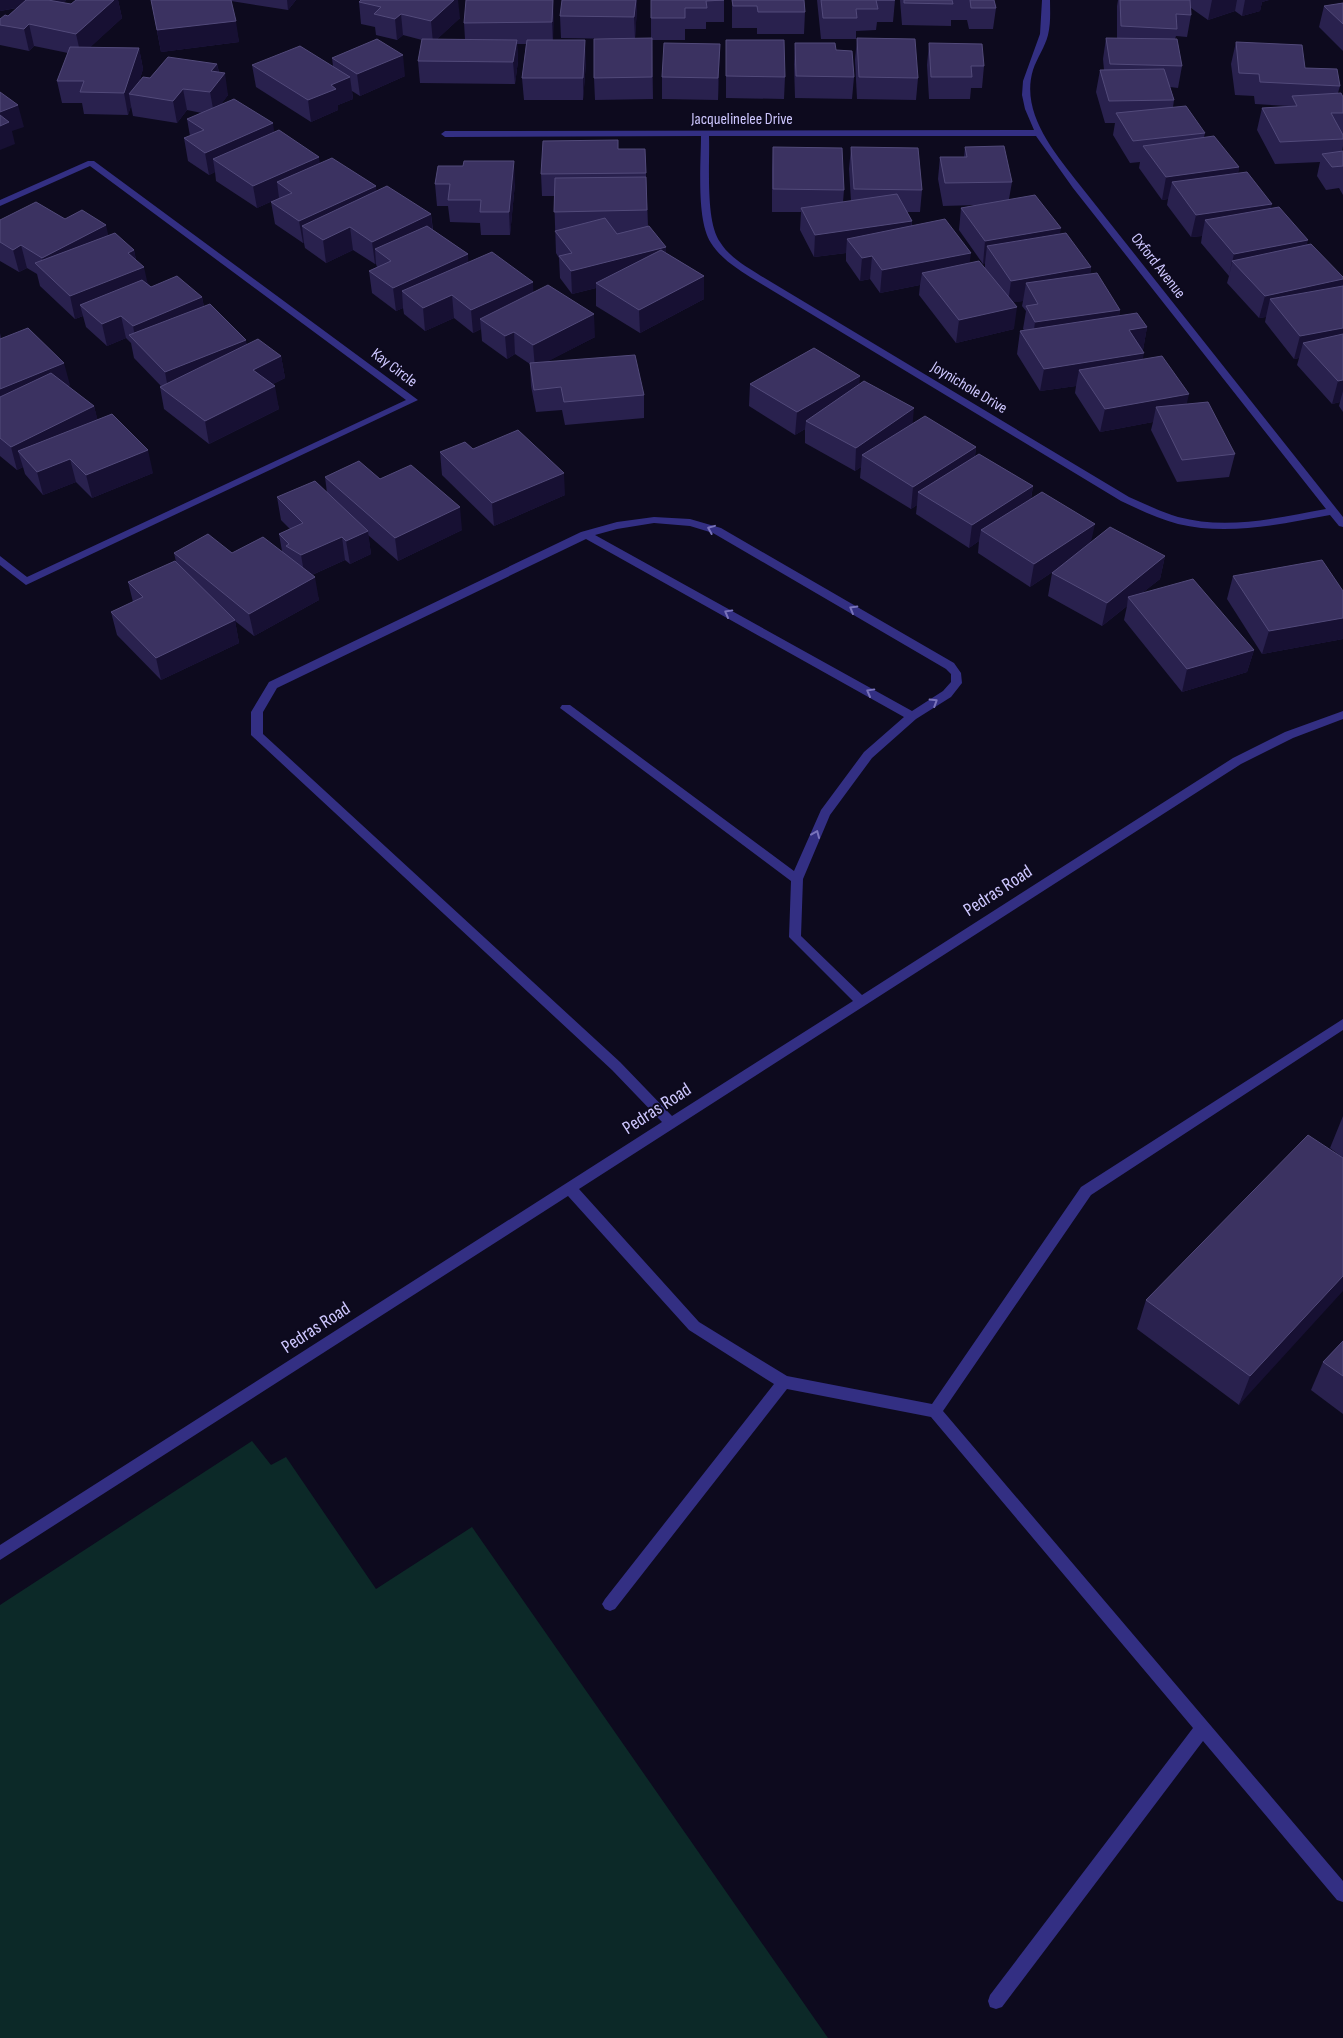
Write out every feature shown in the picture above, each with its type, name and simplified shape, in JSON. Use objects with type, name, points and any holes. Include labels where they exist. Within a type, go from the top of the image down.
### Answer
[{"type":"street","name":"Oxford Avenue","points":[[1046,0],[1044,37],[1033,57],[1026,83],[1029,107],[1038,133],[1071,179],[1343,524]]},
{"type":"street","name":"Jacquelinelee Drive","points":[[446,134],[1038,133]]},
{"type":"street","name":"Joynichole Drive","points":[[705,134],[708,221],[713,240],[731,260],[1125,499],[1157,514],[1188,523],[1226,527],[1260,524],[1332,511]]},
{"type":"street","name":"Kay Circle","points":[[0,203],[91,163],[412,400],[26,582],[0,559]]},
{"type":"street","points":[[671,1123],[616,1066],[257,735],[257,712],[272,685],[585,534],[637,521],[680,522],[708,527],[732,539],[950,666],[956,673],[957,683],[947,694],[912,716],[868,755],[825,813],[796,879],[795,936],[861,1001]]},
{"type":"street","points":[[585,534],[912,716]]},
{"type":"street","points":[[566,708],[796,879]]},
{"type":"street","name":"Pedras Road","points":[[0,1552],[1237,761],[1289,735],[1343,715]]},
{"type":"street","points":[[935,1411],[1086,1191],[1343,1024]]},
{"type":"street","points":[[569,1188],[694,1326],[784,1382],[935,1411],[1343,1894]]},
{"type":"street","points":[[610,1604],[784,1382]]},
{"type":"street","points":[[996,2001],[1203,1728]]},
{"type":"green space","points":[[252,1441],[271,1465],[286,1457],[376,1589],[472,1527],[828,2038],[0,2038],[0,1605]]},
{"type":"building","points":[[26,0],[48,0],[71,4],[76,0],[114,0],[76,34],[29,24],[24,29],[0,25],[0,19],[5,15],[8,16]]},
{"type":"building","points":[[151,0],[231,0],[236,21],[157,30]]},
{"type":"building","points":[[361,0],[454,0],[431,21],[401,14],[395,19],[374,14],[381,7],[359,2]]},
{"type":"building","points":[[466,0],[553,0],[552,22],[464,23]]},
{"type":"building","points":[[562,0],[636,0],[634,17],[560,16]]},
{"type":"building","points":[[651,0],[724,0],[706,1],[707,8],[685,8],[685,18],[651,18]]},
{"type":"building","points":[[732,0],[804,0],[805,12],[758,12],[757,6],[733,6]]},
{"type":"building","points":[[821,0],[876,0],[878,9],[856,9],[857,18],[823,18]]},
{"type":"building","points":[[904,0],[952,0],[953,4],[904,3]]},
{"type":"building","points":[[970,0],[994,0],[996,8],[971,8]]},
{"type":"building","points":[[1120,0],[1190,0],[1191,15],[1176,14],[1177,29],[1121,26]]},
{"type":"building","points":[[1343,3],[1343,24],[1324,6]]},
{"type":"building","points":[[652,38],[652,77],[594,78],[594,39]]},
{"type":"building","points":[[857,38],[915,39],[918,78],[859,77]]},
{"type":"building","points":[[1106,38],[1177,39],[1182,66],[1110,64]]},
{"type":"building","points":[[377,39],[403,55],[357,74],[332,58]]},
{"type":"building","points":[[422,39],[517,40],[513,62],[418,61]]},
{"type":"building","points":[[527,40],[585,40],[583,78],[522,78]]},
{"type":"building","points":[[726,40],[784,40],[785,77],[726,76]]},
{"type":"building","points":[[1236,42],[1302,45],[1305,68],[1337,69],[1340,86],[1260,82],[1259,74],[1239,73]]},
{"type":"building","points":[[664,43],[720,44],[718,78],[662,77]]},
{"type":"building","points":[[795,43],[835,43],[836,50],[852,51],[854,77],[796,76]]},
{"type":"building","points":[[929,43],[982,44],[984,66],[971,66],[972,77],[931,77]]},
{"type":"building","points":[[300,46],[350,77],[331,85],[336,89],[308,100],[252,65]]},
{"type":"building","points":[[70,47],[139,48],[124,93],[80,92],[84,81],[57,81]]},
{"type":"building","points":[[168,57],[217,64],[211,71],[225,73],[210,92],[183,89],[173,101],[129,94],[143,77],[150,78]]},
{"type":"building","points":[[1164,69],[1174,100],[1109,101],[1100,70]]},
{"type":"building","points":[[0,92],[18,105],[0,112]]},
{"type":"building","points":[[1341,93],[1343,97],[1343,113],[1331,113],[1343,135],[1343,139],[1280,142],[1262,108],[1297,106],[1292,96]]},
{"type":"building","points":[[234,99],[273,123],[205,153],[184,138],[204,130],[187,119]]},
{"type":"building","points":[[1186,106],[1205,133],[1133,141],[1116,113]]},
{"type":"building","points":[[0,115],[9,122],[0,126]]},
{"type":"building","points":[[279,130],[319,157],[253,186],[213,159]]},
{"type":"building","points":[[1214,136],[1239,167],[1166,177],[1143,146]]},
{"type":"building","points":[[618,140],[618,149],[645,149],[646,173],[541,174],[543,141]]},
{"type":"building","points":[[1004,146],[1012,182],[945,183],[940,157],[967,157],[965,147]]},
{"type":"building","points":[[773,147],[842,148],[844,190],[773,189]]},
{"type":"building","points":[[851,147],[918,148],[922,190],[854,189]]},
{"type":"building","points":[[1343,151],[1343,166],[1332,167],[1322,154]]},
{"type":"building","points":[[332,158],[376,186],[299,221],[271,202],[292,193],[277,182]]},
{"type":"building","points":[[464,161],[514,161],[509,212],[480,212],[481,200],[448,200],[450,184],[435,184],[438,166],[463,166]]},
{"type":"building","points":[[1247,172],[1272,204],[1196,215],[1172,182]]},
{"type":"building","points":[[646,177],[647,210],[554,212],[555,178]]},
{"type":"building","points":[[387,186],[431,214],[372,242],[350,227],[323,240],[302,226]]},
{"type":"building","points":[[897,194],[912,221],[815,235],[801,208]]},
{"type":"building","points":[[1035,195],[1061,228],[985,241],[961,208]]},
{"type":"building","points":[[36,202],[65,219],[82,210],[106,225],[42,258],[21,245],[13,250],[0,242],[0,220]]},
{"type":"building","points":[[1279,207],[1308,240],[1234,254],[1205,220]]},
{"type":"building","points":[[605,218],[617,234],[649,226],[666,247],[571,271],[559,256],[572,253],[555,231]]},
{"type":"building","points":[[945,219],[971,253],[882,270],[872,256],[862,258],[847,239]]},
{"type":"building","points":[[427,226],[468,254],[393,288],[369,271],[391,261],[375,249]]},
{"type":"building","points":[[115,233],[134,250],[128,253],[144,267],[70,296],[35,263]]},
{"type":"building","points":[[1066,233],[1091,267],[1011,281],[987,246]]},
{"type":"building","points":[[1311,244],[1343,279],[1265,296],[1232,261]]},
{"type":"building","points":[[661,250],[704,276],[639,310],[596,283]]},
{"type":"building","points":[[492,252],[533,282],[471,310],[452,295],[423,308],[402,291]]},
{"type":"building","points":[[979,261],[1017,307],[959,320],[922,273]]},
{"type":"building","points":[[1097,273],[1120,310],[1035,322],[1026,306],[1038,304],[1026,283]]},
{"type":"building","points":[[177,276],[202,297],[133,326],[121,316],[102,324],[80,305],[142,280],[151,287]]},
{"type":"building","points":[[548,285],[594,314],[533,345],[514,332],[505,336],[480,319]]},
{"type":"building","points":[[1343,286],[1343,328],[1300,336],[1270,299]]},
{"type":"building","points":[[210,304],[246,340],[165,372],[129,335]]},
{"type":"building","points":[[1137,313],[1147,327],[1129,330],[1144,353],[1044,369],[1020,331]]},
{"type":"building","points":[[28,328],[64,363],[0,389],[0,339]]},
{"type":"building","points":[[1343,334],[1343,380],[1338,381],[1303,343]]},
{"type":"building","points":[[258,339],[281,356],[253,370],[275,386],[205,421],[160,387]]},
{"type":"building","points":[[814,348],[860,376],[797,412],[750,384]]},
{"type":"building","points":[[635,355],[644,395],[564,402],[561,387],[534,390],[530,363]]},
{"type":"building","points":[[1162,356],[1189,394],[1105,409],[1079,370]]},
{"type":"building","points":[[51,373],[94,406],[11,447],[0,438],[0,397]]},
{"type":"building","points":[[864,381],[914,408],[856,448],[806,421]]},
{"type":"building","points":[[1208,402],[1235,454],[1182,460],[1156,407]]},
{"type":"building","points":[[112,414],[148,450],[86,475],[70,459],[37,472],[18,451]]},
{"type":"building","points":[[925,416],[976,447],[913,487],[862,455]]},
{"type":"building","points":[[518,430],[564,473],[492,503],[440,452],[465,442],[473,449]]},
{"type":"building","points":[[979,454],[1033,486],[972,525],[918,492]]},
{"type":"building","points":[[359,461],[380,479],[411,465],[460,507],[395,538],[325,477]]},
{"type":"building","points":[[315,481],[368,531],[346,541],[342,537],[301,555],[286,546],[289,544],[279,534],[303,523],[277,497]]},
{"type":"building","points":[[1042,492],[1095,524],[1034,564],[981,530]]},
{"type":"building","points":[[1110,527],[1165,556],[1107,603],[1052,573]]},
{"type":"building","points":[[208,534],[232,553],[263,537],[315,577],[249,614],[174,553]]},
{"type":"building","points":[[1322,560],[1343,591],[1343,618],[1269,631],[1233,576]]},
{"type":"building","points":[[175,561],[235,620],[156,658],[111,612],[143,597],[128,582]]},
{"type":"building","points":[[1193,579],[1254,650],[1187,669],[1128,597]]},
{"type":"building","points":[[1308,1135],[1343,1158],[1343,1276],[1250,1376],[1146,1300]]},
{"type":"building","points":[[1343,1341],[1343,1376],[1323,1362]]}]
